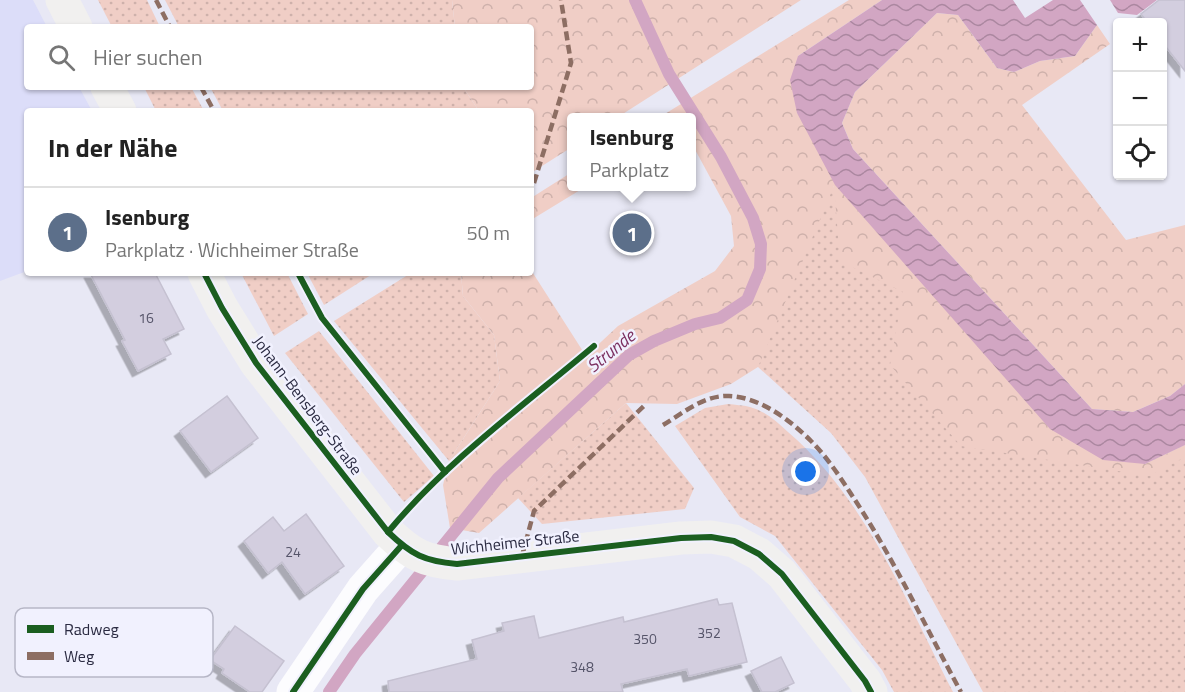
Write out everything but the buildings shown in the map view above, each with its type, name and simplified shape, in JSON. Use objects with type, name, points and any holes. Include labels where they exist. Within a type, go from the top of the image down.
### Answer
[{"type":"street","points":[[62,0],[74,24]]},
{"type":"street","points":[[109,90],[118,108]]},
{"type":"street","name":"Johann-Bensberg-Straße","points":[[206,276],[222,308],[256,363],[388,532],[421,555]]},
{"type":"street","name":"Wichheimer Straße","points":[[421,555],[457,564],[681,538],[711,537],[734,541],[759,554],[782,574],[865,681],[871,692]]},
{"type":"street","points":[[293,692],[363,589],[421,555]]},
{"type":"shaded area","points":[[0,0],[33,0],[45,24],[24,24],[24,90],[81,90],[90,108],[24,108],[24,272],[0,281]]},
{"type":"green space","points":[[98,0],[147,0],[159,24],[110,24]]},
{"type":"green space","points":[[165,0],[452,0],[455,24],[177,24]]},
{"type":"green space","points":[[452,0],[801,0],[624,113],[567,113],[567,150],[534,171],[534,108],[477,108],[465,90],[534,90],[534,24],[455,24]]},
{"type":"green space","points":[[849,0],[882,0],[798,56],[797,113],[1145,464],[1185,445],[1185,457],[1149,476],[961,446],[890,365],[903,292],[840,261],[834,186],[758,367],[731,384],[677,404],[626,403],[479,533],[450,528],[443,485],[449,461],[500,381],[494,335],[463,296],[461,276],[534,275],[586,356],[618,326],[715,271],[734,246],[731,216],[696,151],[696,113],[666,113]]},
{"type":"green space","points":[[937,13],[958,15],[997,68],[1014,72],[1040,61],[1075,56],[1097,25],[1110,44],[1022,105],[1126,240],[1185,225],[1185,384],[1170,396],[1133,412],[1092,409],[853,149],[842,123],[855,92]]},
{"type":"green space","points":[[146,90],[193,90],[202,108],[154,108]]},
{"type":"green space","points":[[212,90],[465,90],[477,108],[221,108]]},
{"type":"green space","points":[[567,175],[567,191],[578,191],[534,218],[534,196]]},
{"type":"green space","points":[[835,185],[1145,464],[1185,445],[1185,692],[983,692],[865,477],[831,433],[758,367],[729,320]]},
{"type":"green space","points":[[243,276],[289,276],[308,314],[274,336]]},
{"type":"green space","points":[[309,276],[369,276],[324,305]]},
{"type":"green space","points":[[406,276],[461,276],[463,296],[494,335],[500,381],[449,461],[334,321]]},
{"type":"green space","points":[[319,331],[434,476],[404,502],[285,353]]},
{"type":"green space","points":[[626,403],[694,488],[685,509],[542,524],[518,498]]},
{"type":"green space","points":[[728,404],[750,407],[770,417],[816,459],[840,488],[862,520],[901,588],[953,692],[894,692],[882,670],[775,536],[740,517],[675,426],[705,408]]},
{"type":"water","points":[[882,0],[1013,0],[1025,18],[1053,0],[1080,0],[1097,25],[1075,56],[1040,61],[1014,72],[997,68],[958,15],[937,13],[855,92],[842,123],[853,149],[1092,409],[1133,412],[1170,396],[1185,384],[1185,445],[1145,464],[1103,460],[1050,429],[835,185],[797,113],[790,80],[798,56]]},
{"type":"water","points":[[1110,0],[1157,0],[1137,15],[1118,13]]},
{"type":"waterway","name":"Strunde","points":[[635,0],[669,74],[693,113]]},
{"type":"waterway","name":"Strunde","points":[[329,692],[355,654],[498,478],[629,355],[654,341],[695,324],[720,318],[747,300],[760,269],[761,244],[753,218],[721,157],[696,117]]},
{"type":"marked path","points":[[156,0],[168,24]]},
{"type":"marked path","points":[[534,183],[571,63],[561,0]]},
{"type":"marked path","points":[[203,90],[212,108]]},
{"type":"marked path","points":[[663,425],[711,398],[729,396],[741,397],[763,405],[803,433],[829,462],[870,523],[961,692]]},
{"type":"marked path","points":[[522,556],[534,511],[646,404]]},
{"type":"cycle path","points":[[206,276],[222,308],[256,363],[388,532],[419,556],[457,564],[681,538],[711,537],[734,541],[759,554],[782,574],[865,681],[871,692]]},
{"type":"cycle path","points":[[300,276],[322,318],[445,472]]},
{"type":"cycle path","points":[[388,532],[435,481],[594,346]]},
{"type":"cycle path","points":[[293,692],[363,589],[402,545]]},
{"type":"place","name":"Isenburg","points":[[632,233]]}]
